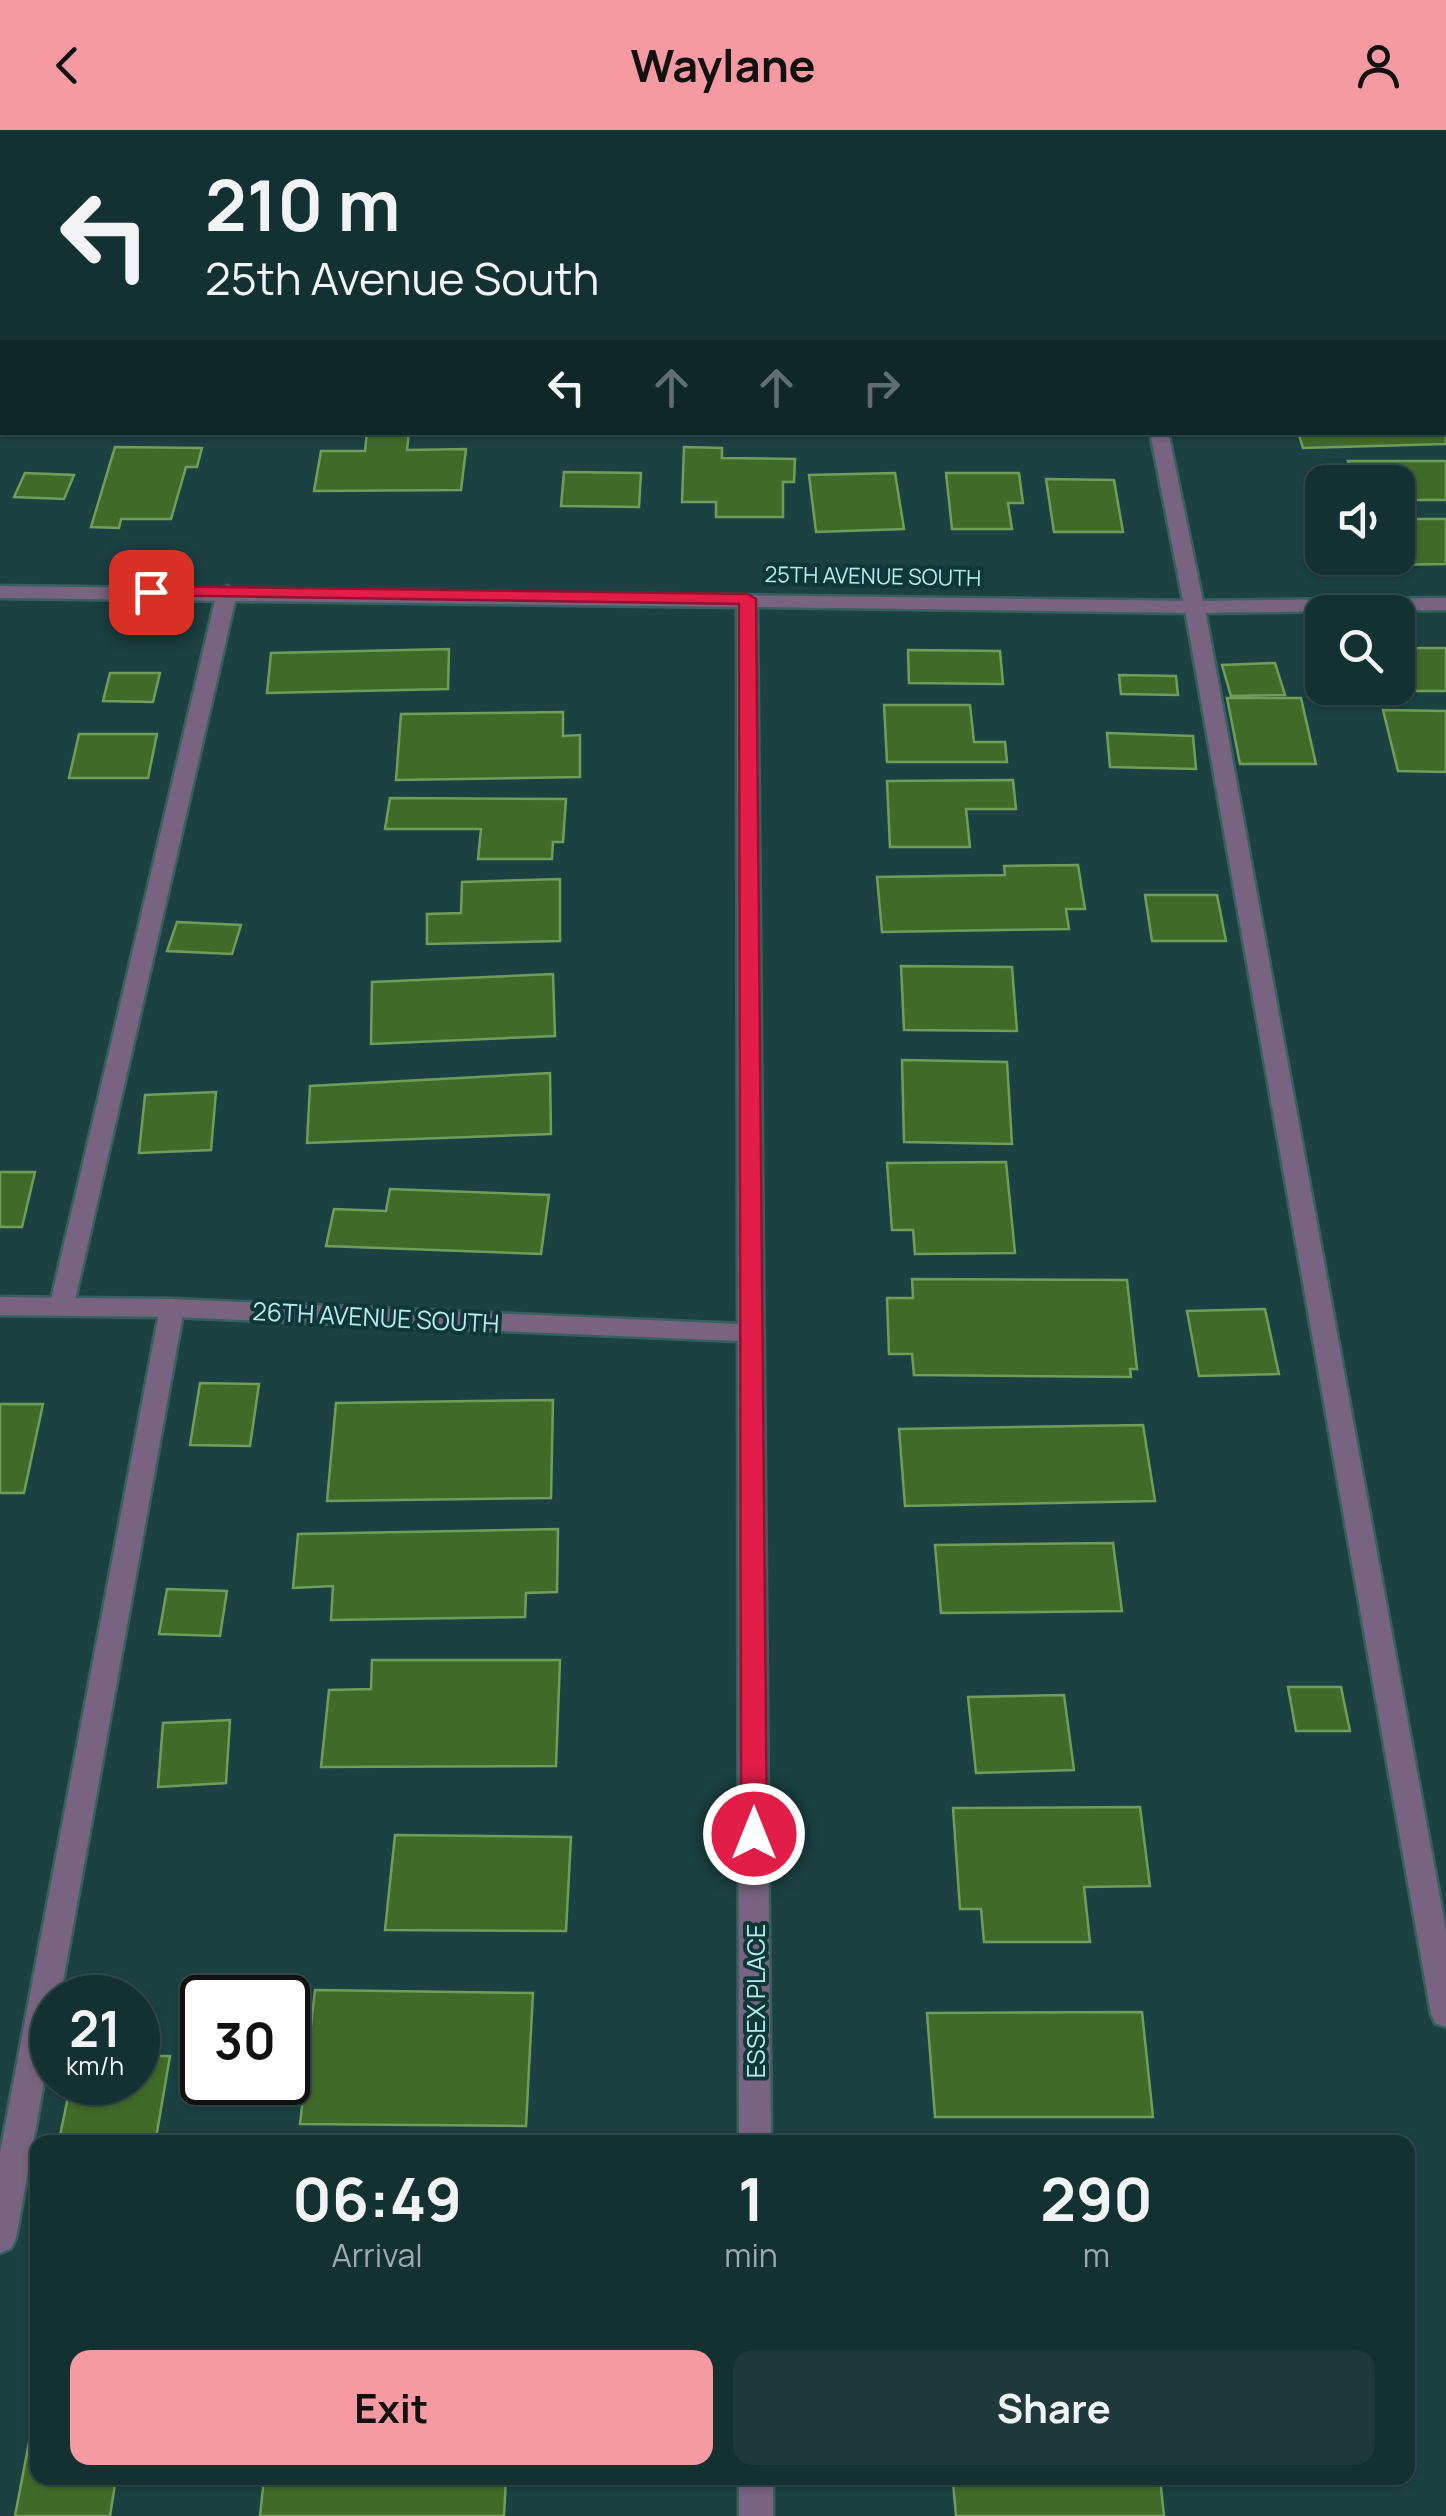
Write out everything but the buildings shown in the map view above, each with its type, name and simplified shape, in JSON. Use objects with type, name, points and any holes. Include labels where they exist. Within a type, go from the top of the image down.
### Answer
[{"type":"street","points":[[1160,435],[1194,607],[1446,2014]]},
{"type":"street","name":"25TH AVENUE SOUTH","points":[[0,592],[1194,607],[1446,604]]},
{"type":"street","points":[[62,1304],[227,592]]},
{"type":"street","name":"ESSEX PLACE","points":[[748,599],[755,2135]]},
{"type":"street","name":"26TH AVENUE SOUTH","points":[[0,1306],[62,1304],[752,1333]]},
{"type":"street","points":[[0,2238],[172,1308]]},
{"type":"street","points":[[756,2485],[756,2516]]},
{"type":"route","points":[[151,592],[748,599],[754,1834]]}]
